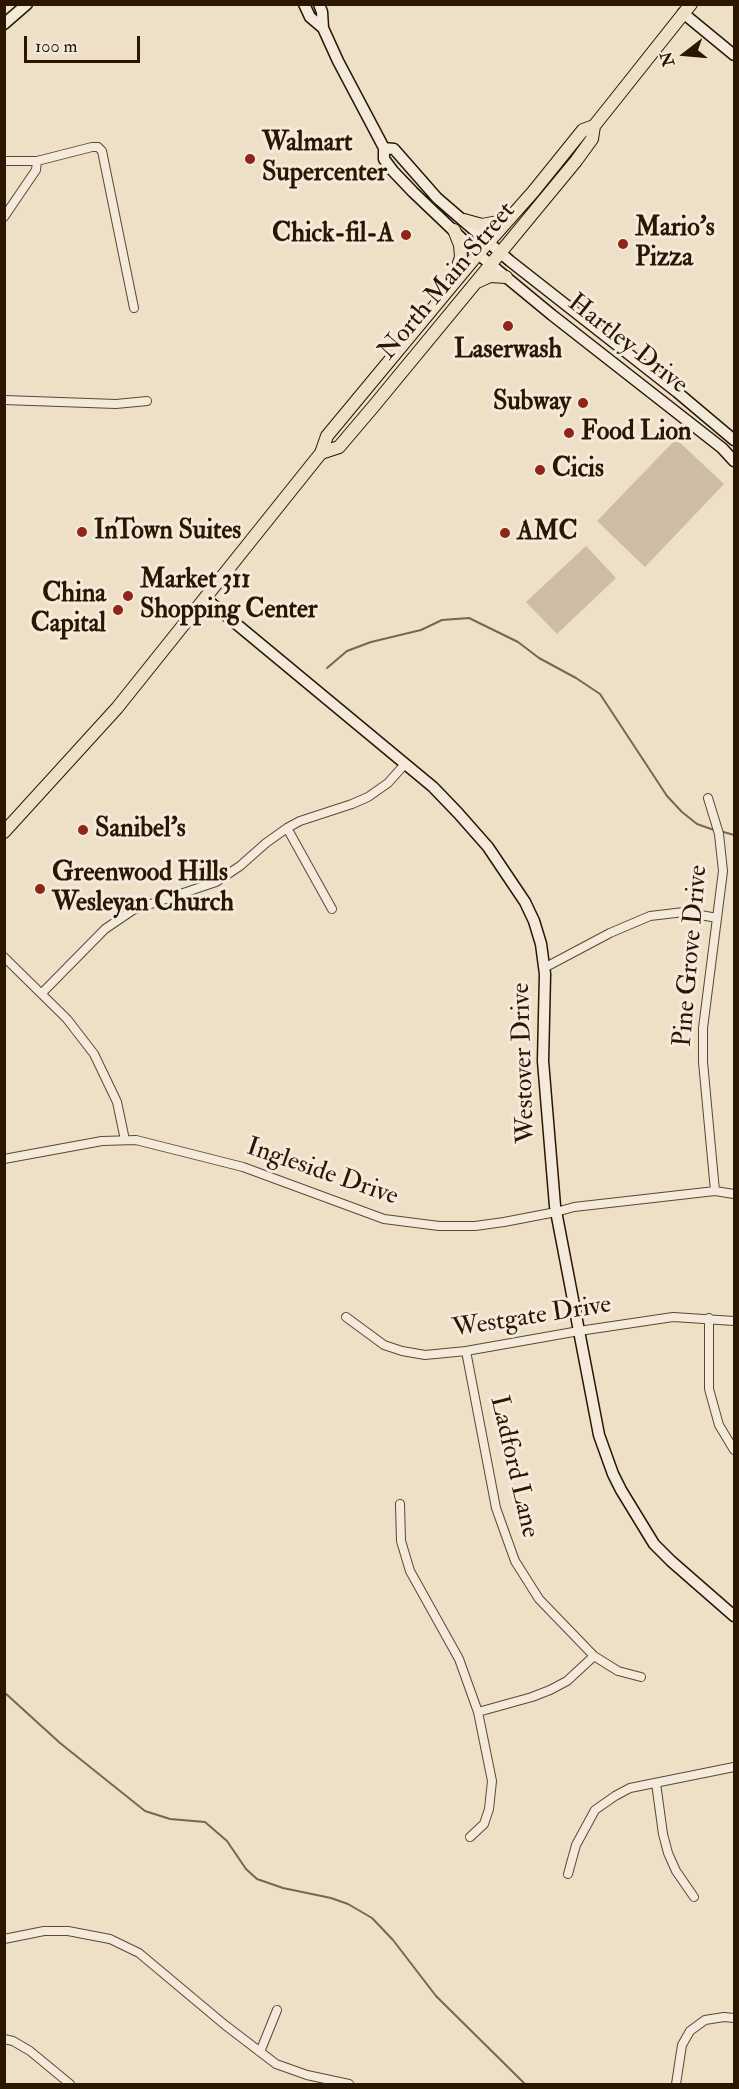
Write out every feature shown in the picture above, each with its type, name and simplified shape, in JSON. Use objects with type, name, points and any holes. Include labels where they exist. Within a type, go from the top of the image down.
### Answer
[{"type":"main road","name":"North Main Street","points":[[321,453],[339,447],[501,253],[576,160],[592,139],[594,126],[687,9]]},
{"type":"main road","name":"North Main Street","points":[[4,832],[117,708],[321,453],[327,436],[450,287],[583,130],[594,126]]},
{"type":"main road","points":[[570,145],[571,153],[576,160]]},
{"type":"main road","points":[[464,220],[482,225],[499,224],[509,220]]},
{"type":"main road","points":[[450,287],[461,257],[460,245],[454,230]]},
{"type":"main road","points":[[476,283],[490,276],[506,277]]},
{"type":"street","points":[[4,24],[27,4]]},
{"type":"street","points":[[304,4],[309,17],[323,28]]},
{"type":"street","points":[[319,4],[323,28]]},
{"type":"street","points":[[687,9],[735,55]]},
{"type":"street","name":"Hartley Drive","points":[[323,28],[384,148],[384,159],[393,171],[478,254],[722,448],[735,461]]},
{"type":"street","points":[[4,161],[37,161],[92,147],[98,147],[102,151],[134,308]]},
{"type":"street","name":"Hartley Drive","points":[[384,148],[394,149],[437,198],[501,253],[735,440]]},
{"type":"street","points":[[4,217],[36,170],[37,161]]},
{"type":"street","points":[[4,400],[116,404],[147,401]]},
{"type":"street","name":"Westover Drive","points":[[205,598],[433,787],[488,847],[509,876],[534,921],[541,944],[544,968],[543,1061],[556,1212],[599,1435],[613,1474],[625,1498],[654,1544],[671,1562],[735,1616]]},
{"type":"street","points":[[42,993],[86,947],[123,916],[148,904],[189,893],[216,882],[287,828],[300,821],[368,797],[388,783],[405,764]]},
{"type":"street","name":"Pine Grove Drive","points":[[708,798],[719,834],[722,860],[703,1028],[715,1191]]},
{"type":"street","points":[[287,828],[332,909]]},
{"type":"street","points":[[544,968],[610,933],[650,916],[684,912],[717,918]]},
{"type":"street","points":[[4,957],[67,1019],[93,1054],[117,1102],[125,1140]]},
{"type":"street","name":"Ingleside Drive","points":[[4,1160],[102,1141],[136,1140],[243,1167],[363,1213],[406,1223],[439,1227],[475,1226],[574,1207],[715,1191],[735,1194]]},
{"type":"street","name":"Westgate Drive","points":[[346,1317],[384,1345],[425,1355],[466,1351],[673,1317],[735,1321]]},
{"type":"street","points":[[709,1318],[709,1389],[719,1425],[735,1450]]},
{"type":"street","name":"Ladford Lane","points":[[466,1351],[496,1508],[515,1561],[539,1599],[553,1616],[594,1656],[618,1671],[641,1677]]},
{"type":"street","points":[[400,1504],[401,1541],[410,1571],[459,1659],[478,1712],[492,1781],[489,1809],[484,1824],[470,1837]]},
{"type":"street","points":[[478,1712],[550,1690],[567,1681],[594,1656]]},
{"type":"street","points":[[568,1875],[576,1845],[595,1810],[630,1788],[735,1767]]},
{"type":"street","points":[[656,1783],[668,1853],[676,1871],[694,1898]]},
{"type":"street","points":[[4,1939],[44,1931],[68,1931],[110,1939],[139,1953],[225,2025],[276,2064],[307,2075],[349,2085]]},
{"type":"street","points":[[260,2052],[277,2010]]},
{"type":"street","points":[[676,2085],[682,2045],[690,2031],[705,2020],[735,2018]]},
{"type":"street","points":[[4,2039],[13,2041],[30,2051],[70,2085]]},
{"type":"shaded area","points":[[676,439],[724,484],[645,567],[597,521]]},
{"type":"shaded area","points":[[586,546],[616,578],[557,634],[526,602]]},
{"type":"waterway","points":[[327,668],[347,651],[371,642],[421,630],[442,620],[469,618],[518,642],[539,658],[600,694],[667,796],[697,824],[714,830]]},
{"type":"waterway","points":[[720,831],[734,835]]},
{"type":"waterway","points":[[4,1692],[60,1743],[145,1811],[170,1819],[205,1822],[227,1841],[246,1869],[257,1879],[283,1888],[331,1898],[348,1904],[372,1918],[393,1940],[436,1996],[525,2084]]},
{"type":"place","name":"Walmart Supercenter","points":[[250,159]]},
{"type":"place","name":"Chick-fil-A","points":[[406,235]]},
{"type":"place","name":"Mario's Pizza","points":[[623,244]]},
{"type":"place","name":"Laserwash","points":[[508,326]]},
{"type":"place","name":"Subway","points":[[583,403]]},
{"type":"place","name":"Food Lion","points":[[569,433]]},
{"type":"place","name":"Cicis","points":[[540,470]]},
{"type":"place","name":"InTown Suites","points":[[82,532]]},
{"type":"place","name":"AMC","points":[[505,533]]},
{"type":"place","name":"Market 311 Shopping Center","points":[[128,596]]},
{"type":"place","name":"China Capital","points":[[118,610]]},
{"type":"place","name":"Sanibel's","points":[[83,830]]},
{"type":"place","name":"Greenwood Hills Wesleyan Church","points":[[40,889]]}]
